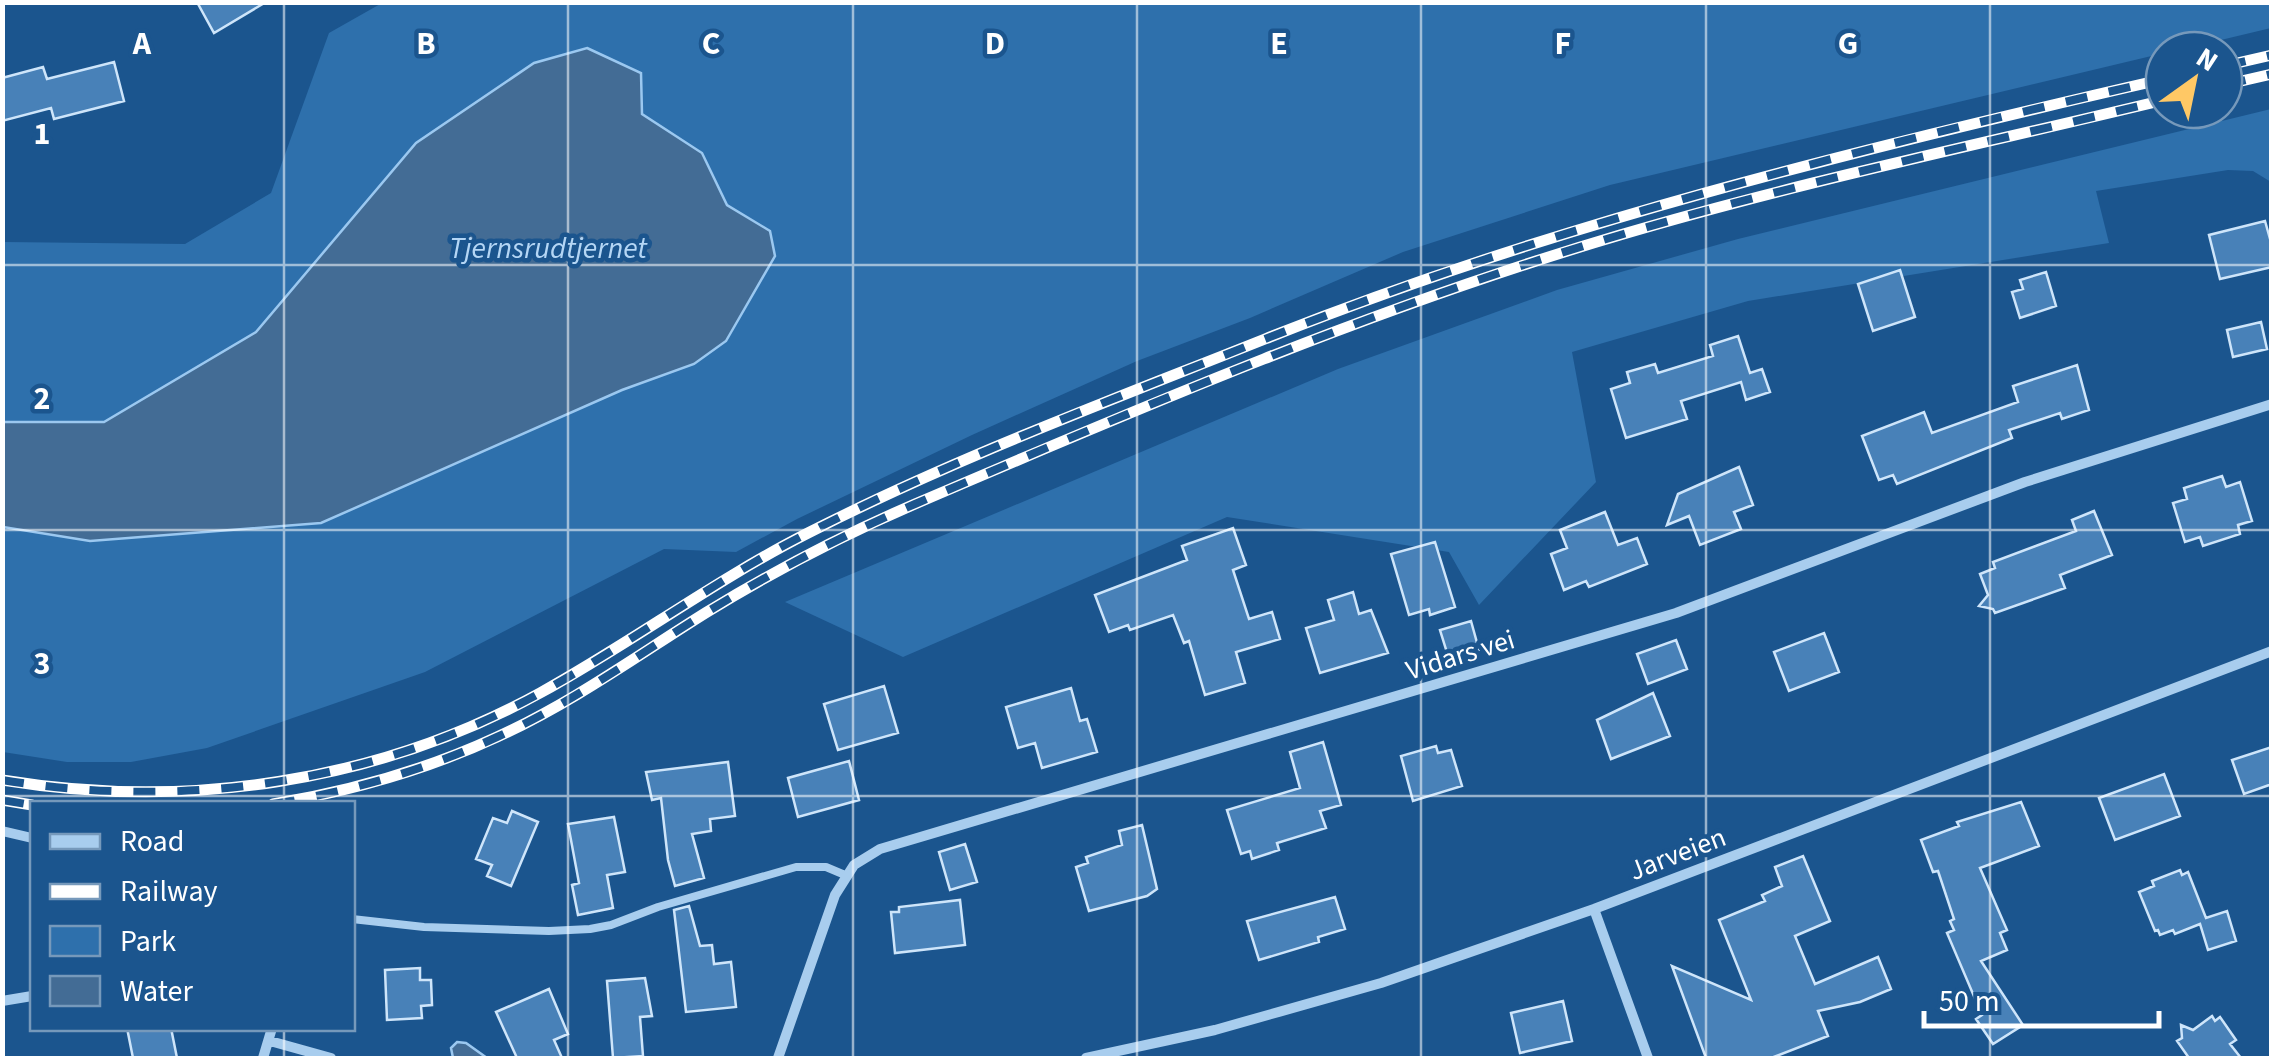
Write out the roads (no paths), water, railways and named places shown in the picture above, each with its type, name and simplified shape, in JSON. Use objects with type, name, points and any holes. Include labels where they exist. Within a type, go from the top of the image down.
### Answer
[{"type":"street","name":"Vidars vei","points":[[845,875],[866,856],[901,842],[1676,613],[2025,482],[2272,404]]},
{"type":"street","name":"Jarveien","points":[[1086,1058],[1215,1030],[1381,983],[1594,909],[2272,651]]},
{"type":"street","points":[[2,831],[30,838]]},
{"type":"street","points":[[778,1058],[845,875]]},
{"type":"street","points":[[1594,909],[1648,1058]]},
{"type":"street","points":[[2,1000],[30,996]]},
{"type":"street","points":[[263,1058],[271,1035],[331,1058]]},
{"type":"lane","points":[[355,919],[424,927],[590,929],[624,922],[658,907],[796,867],[826,868],[845,875]]},
{"type":"water","name":"Tjernsrudtjernet","points":[[587,48],[641,73],[642,114],[702,153],[727,205],[770,231],[775,256],[726,341],[694,364],[622,390],[321,523],[90,541],[3,527],[3,422],[104,422],[256,332],[416,143],[534,63]]},
{"type":"water","points":[[457,1042],[466,1043],[487,1058],[453,1058],[451,1048]]},
{"type":"railway","points":[[2244,61],[2272,55]]},
{"type":"railway","points":[[2244,80],[2272,74]]},
{"type":"railway","points":[[2,780],[71,789],[210,789],[346,768],[413,749],[540,693],[740,571],[864,506],[1034,431],[1265,339],[1375,297],[1597,224],[1822,161],[2144,84]]},
{"type":"railway","points":[[289,801],[388,778],[497,737],[578,694],[758,582],[862,528],[1089,430],[1352,325],[1530,263],[1687,216],[2144,105]]},
{"type":"railway","points":[[2,800],[30,805]]}]
